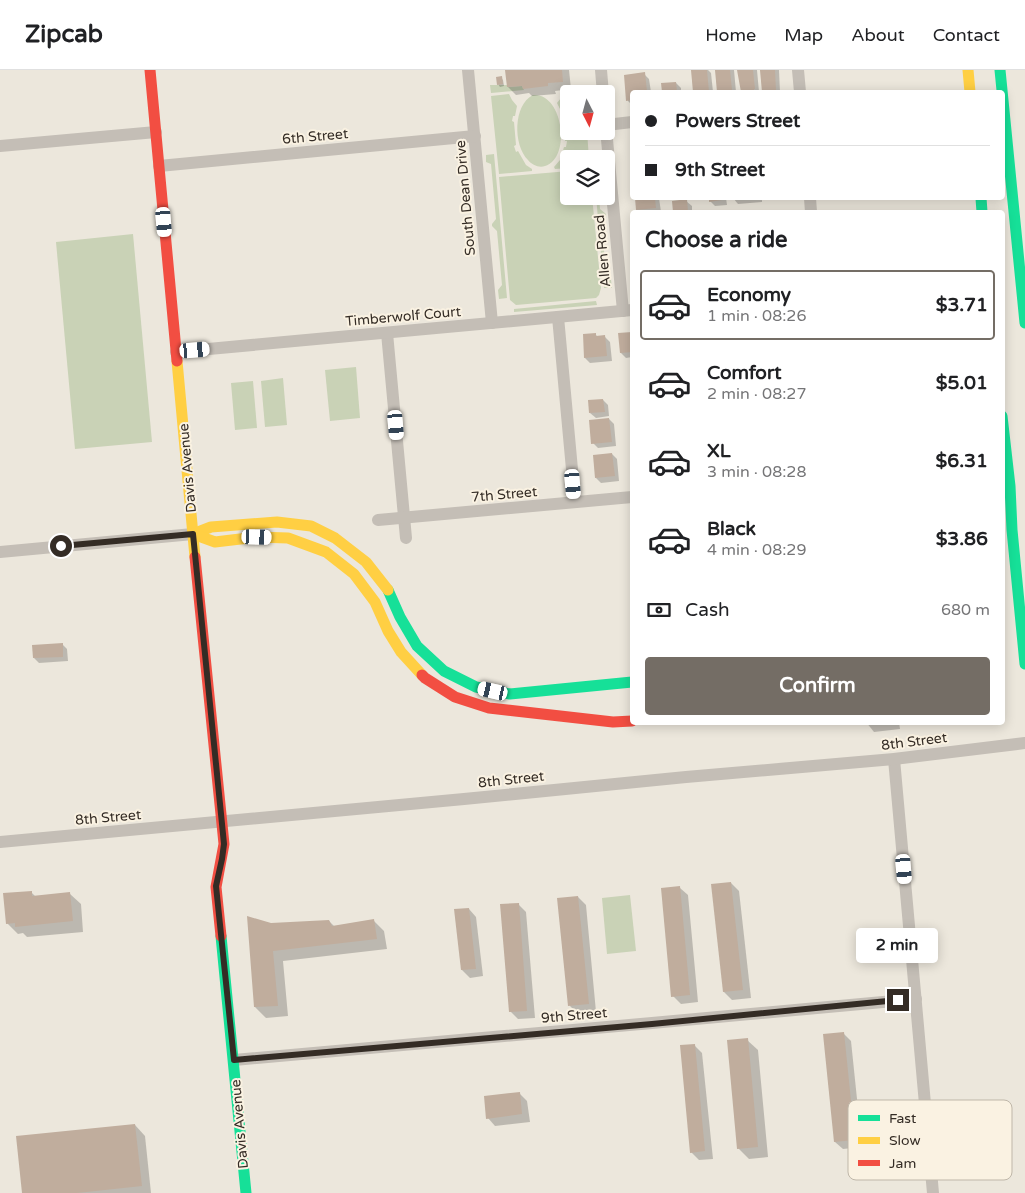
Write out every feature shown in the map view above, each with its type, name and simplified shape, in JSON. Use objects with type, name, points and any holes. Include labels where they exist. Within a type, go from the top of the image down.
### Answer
[{"type":"street","name":"Davis Avenue","points":[[150,70],[224,844],[216,886],[246,1193]]},
{"type":"street","name":"South Dean Drive","points":[[468,70],[492,323]]},
{"type":"street","points":[[601,70],[602,85]]},
{"type":"street","points":[[798,70],[800,90]]},
{"type":"street","points":[[968,70],[970,90]]},
{"type":"street","points":[[1000,70],[1002,90]]},
{"type":"street","points":[[1005,121],[1025,323]]},
{"type":"street","points":[[615,124],[630,122]]},
{"type":"street","points":[[0,146],[156,132]]},
{"type":"street","name":"6th Street","points":[[159,166],[474,136]]},
{"type":"street","name":"Allen Road","points":[[607,140],[628,310]]},
{"type":"street","name":"Timberwolf Court","points":[[176,352],[628,310]]},
{"type":"street","points":[[558,317],[575,502]]},
{"type":"street","points":[[387,333],[406,538]]},
{"type":"street","points":[[1005,471],[1007,507],[1012,530],[1025,664]]},
{"type":"street","name":"7th Street","points":[[378,520],[630,497]]},
{"type":"street","points":[[1007,507],[1025,506]]},
{"type":"street","points":[[0,552],[193,534],[211,527],[277,522],[311,526],[334,538],[366,562],[388,590],[400,617],[417,646],[444,671],[476,687],[510,694],[630,682]]},
{"type":"street","points":[[193,534],[215,542],[257,537],[288,538],[326,552],[354,574],[365,588],[375,602],[388,631],[401,652],[425,678],[455,697],[489,708],[613,722],[630,721]]},
{"type":"street","name":"8th Street","points":[[0,842],[894,759],[1025,743]]},
{"type":"street","points":[[894,759],[925,1100]]},
{"type":"street","name":"9th Street","points":[[234,1060],[916,999]]},
{"type":"street","points":[[932,1180],[933,1193]]},
{"type":"green space","points":[[490,85],[522,86],[524,90],[491,93]]},
{"type":"green space","points":[[509,94],[517,106],[512,121],[514,122],[516,145],[514,146],[516,152],[518,151],[532,171],[499,174],[491,96]]},
{"type":"green space","points":[[533,95],[543,97],[551,104],[557,114],[561,140],[559,151],[553,161],[543,167],[536,166],[528,160],[520,145],[517,126],[526,100]]},
{"type":"green space","points":[[588,140],[588,150],[563,150],[566,147],[567,141],[565,141]]},
{"type":"green space","points":[[494,154],[507,298],[499,299],[498,290],[502,285],[497,231],[492,226],[496,219],[491,164],[486,162],[486,155]]},
{"type":"green space","points":[[560,160],[560,169],[555,169],[554,167]]},
{"type":"green space","points":[[560,172],[560,205],[593,205],[601,288],[596,298],[516,305],[510,300],[499,177]]},
{"type":"green space","points":[[597,205],[600,205],[600,209],[606,214],[601,221],[607,280],[611,280],[612,288],[604,288]]},
{"type":"green space","points":[[133,234],[152,442],[75,449],[56,242]]},
{"type":"green space","points":[[596,301],[597,305],[514,312],[514,309]]},
{"type":"green space","points":[[356,367],[360,418],[330,421],[325,370]]},
{"type":"green space","points":[[283,378],[287,425],[265,427],[261,381]]},
{"type":"green space","points":[[253,381],[257,428],[235,430],[231,383]]},
{"type":"green space","points":[[630,895],[636,951],[607,954],[602,898]]},
{"type":"building","points":[[505,70],[562,70],[563,82],[548,83],[548,86],[523,89],[522,86],[507,87]]},
{"type":"building","points":[[691,70],[707,70],[709,90],[693,90]]},
{"type":"building","points":[[715,70],[730,70],[732,90],[717,90]]},
{"type":"building","points":[[737,70],[753,70],[755,89],[741,90]]},
{"type":"building","points":[[760,70],[775,70],[776,90],[762,90]]},
{"type":"building","points":[[645,72],[647,90],[630,90],[630,100],[626,101],[624,75]]},
{"type":"building","points":[[502,76],[503,84],[497,85],[496,77]]},
{"type":"building","points":[[676,82],[677,90],[662,90],[661,83]]},
{"type":"building","points":[[635,200],[655,200],[656,208],[636,210]]},
{"type":"building","points":[[687,200],[688,210],[673,210],[672,201]]},
{"type":"building","points":[[630,332],[630,352],[620,353],[618,333]]},
{"type":"building","points":[[596,333],[596,336],[605,335],[607,356],[584,358],[583,334]]},
{"type":"building","points":[[603,399],[605,412],[589,413],[588,400]]},
{"type":"building","points":[[609,418],[612,442],[591,444],[589,420]]},
{"type":"building","points":[[612,453],[615,476],[595,478],[593,455]]},
{"type":"building","points":[[63,643],[63,657],[33,658],[32,645]]},
{"type":"building","points":[[731,882],[743,990],[723,992],[711,884]]},
{"type":"building","points":[[680,886],[690,995],[671,997],[661,888]]},
{"type":"building","points":[[32,891],[32,896],[70,892],[73,921],[15,927],[15,923],[6,924],[3,893]]},
{"type":"building","points":[[578,896],[589,1004],[568,1006],[557,898]]},
{"type":"building","points":[[519,903],[527,1011],[509,1012],[500,904]]},
{"type":"building","points":[[469,908],[476,969],[461,970],[454,909]]},
{"type":"building","points":[[247,916],[271,923],[329,920],[332,926],[374,919],[377,939],[273,951],[278,1006],[254,1007]]},
{"type":"building","points":[[844,1032],[851,1100],[848,1100],[848,1141],[834,1142],[823,1034]]},
{"type":"building","points":[[748,1038],[758,1147],[737,1149],[727,1040]]},
{"type":"building","points":[[695,1044],[705,1151],[690,1153],[680,1045]]},
{"type":"building","points":[[520,1092],[522,1114],[486,1119],[484,1096]]},
{"type":"building","points":[[135,1124],[142,1186],[77,1193],[22,1193],[16,1136]]},
{"type":"traffic: fast","points":[[1000,70],[1002,90]]},
{"type":"traffic: fast","points":[[1005,121],[1025,323]]},
{"type":"traffic: fast","points":[[981,200],[982,210]]},
{"type":"traffic: fast","points":[[1005,442],[1025,664]]},
{"type":"traffic: fast","points":[[388,590],[400,617],[417,646],[444,671],[476,687],[510,694],[630,682]]},
{"type":"traffic: fast","points":[[221,936],[246,1193]]},
{"type":"traffic: slow","points":[[968,70],[970,90]]},
{"type":"traffic: slow","points":[[177,361],[195,557]]},
{"type":"traffic: slow","points":[[193,534],[211,527],[277,522],[311,526],[335,538],[366,562],[388,590]]},
{"type":"traffic: slow","points":[[193,534],[215,542],[257,537],[288,538],[326,552],[354,574],[375,602],[388,631],[401,652],[422,675]]},
{"type":"traffic: jam","points":[[150,70],[177,361]]},
{"type":"traffic: jam","points":[[195,557],[224,844],[216,887],[221,936]]},
{"type":"traffic: jam","points":[[422,675],[455,697],[489,708],[613,722],[630,721]]},
{"type":"route","points":[[61,546],[193,534],[224,844],[216,886],[234,1060],[553,1031],[652,1024],[898,1000]]}]
